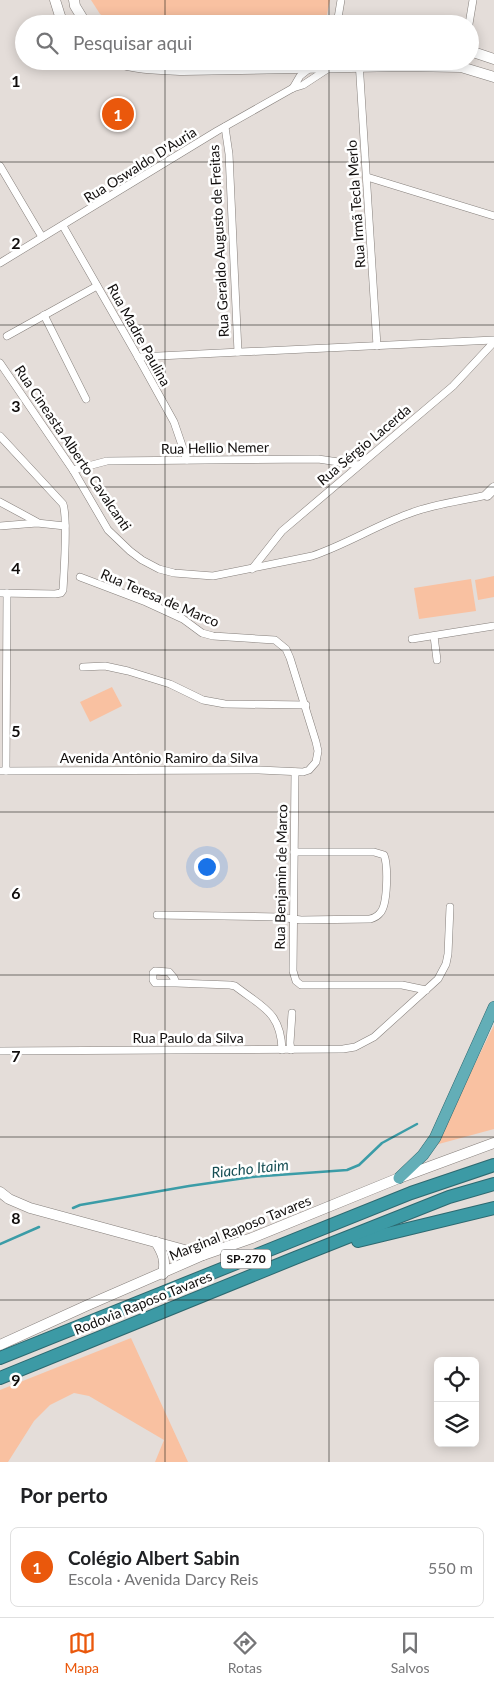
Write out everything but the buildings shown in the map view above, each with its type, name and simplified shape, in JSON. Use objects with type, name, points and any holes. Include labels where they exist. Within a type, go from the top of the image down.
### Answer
[{"type":"highway","points":[[399,1178],[423,1155],[435,1138],[494,1007]]},
{"type":"highway","name":"Rodovia Raposo Tavares","points":[[0,1358],[411,1193],[494,1165]]},
{"type":"highway","name":"Rodovia Raposo Tavares","points":[[0,1378],[449,1197],[494,1184]]},
{"type":"highway","points":[[295,1258],[400,1229],[492,1210]]},
{"type":"main road","points":[[55,0],[61,15]]},
{"type":"main road","points":[[74,0],[80,15]]},
{"type":"main road","points":[[479,54],[494,59]]},
{"type":"main road","points":[[477,70],[494,77]]},
{"type":"main road","name":"Marginal Raposo Tavares","points":[[0,1345],[204,1256],[399,1178],[494,1143]]},
{"type":"main road","points":[[0,1192],[9,1199],[30,1208],[204,1256]]},
{"type":"main road","points":[[156,1242],[165,1260],[163,1274]]},
{"type":"street","points":[[338,15],[341,0]]},
{"type":"street","points":[[470,15],[473,0]]},
{"type":"street","name":"Rua Oswaldo D'Auria","points":[[293,88],[300,76],[307,70]]},
{"type":"street","name":"Rua Oswaldo D'Auria","points":[[0,263],[224,127],[293,88],[303,85],[322,70]]},
{"type":"street","name":"Rua Irmã Tecla Merlo","points":[[358,70],[377,346]]},
{"type":"street","name":"Rua Geraldo Augusto de Freitas","points":[[224,127],[229,154],[238,352]]},
{"type":"street","points":[[0,166],[42,237]]},
{"type":"street","points":[[367,177],[494,216]]},
{"type":"street","name":"Rua Madre Paulina","points":[[62,226],[174,422],[187,460]]},
{"type":"street","points":[[7,336],[97,286]]},
{"type":"street","points":[[44,315],[86,399]]},
{"type":"street","points":[[138,357],[494,341]]},
{"type":"street","name":"Rua Sérgio Lacerda","points":[[252,568],[282,531],[453,386],[494,341]]},
{"type":"street","name":"Rua Cineasta Alberto Cavalcanti","points":[[0,363],[73,470],[108,530],[142,560],[174,574],[213,576],[312,556],[326,552],[382,524],[410,513],[492,492]]},
{"type":"street","points":[[0,436],[62,504],[65,526],[63,590],[55,594],[4,593],[3,771]]},
{"type":"street","name":"Rua Hellio Nemer","points":[[73,470],[107,461],[318,459],[359,465]]},
{"type":"street","points":[[0,502],[37,523]]},
{"type":"street","points":[[0,526],[37,523],[65,526]]},
{"type":"street","name":"Rua Teresa de Marco","points":[[80,577],[146,602],[183,619],[202,633],[213,636],[274,640],[286,649],[306,705],[318,751],[315,765]]},
{"type":"street","points":[[412,639],[494,626]]},
{"type":"street","points":[[434,636],[437,660]]},
{"type":"street","points":[[83,667],[105,666],[128,671],[170,684],[203,700],[225,704],[306,705]]},
{"type":"street","name":"Avenida Antônio Ramiro da Silva","points":[[3,771],[259,770],[303,772],[315,765]]},
{"type":"street","name":"Rua Benjamin de Marco","points":[[295,772],[293,971],[296,981],[301,985],[402,985],[426,990]]},
{"type":"street","points":[[157,915],[328,920],[375,917],[383,909],[387,878],[386,858],[381,853],[294,852]]},
{"type":"street","name":"Rua Paulo da Silva","points":[[0,1051],[291,1050],[349,1048],[362,1044],[374,1037],[438,979],[446,964],[448,954],[450,907]]},
{"type":"street","points":[[176,983],[235,986],[270,1013],[276,1020],[280,1029],[282,1050]]},
{"type":"street","points":[[291,1050],[292,1013]]},
{"type":"shaded area","points":[[91,0],[330,0],[327,15],[100,14]]},
{"type":"shaded area","points":[[494,576],[494,597],[478,600],[475,580]]},
{"type":"shaded area","points":[[471,579],[476,611],[419,619],[414,588]]},
{"type":"shaded area","points":[[112,687],[122,706],[90,722],[80,702]]},
{"type":"shaded area","points":[[494,1025],[494,1129],[435,1145]]},
{"type":"shaded area","points":[[131,1338],[188,1462],[155,1462],[164,1440],[89,1396],[74,1393],[50,1405],[34,1421],[8,1462],[0,1462],[0,1390]]},
{"type":"waterway","name":"Riacho Itaim","points":[[73,1208],[80,1205],[189,1186],[252,1177],[347,1170],[359,1165],[382,1143],[417,1124]]},
{"type":"waterway","name":"Riacho Itaim","points":[[0,1244],[39,1227]]},
{"type":"place","name":"Colégio Albert Sabin","points":[[118,114]]}]
